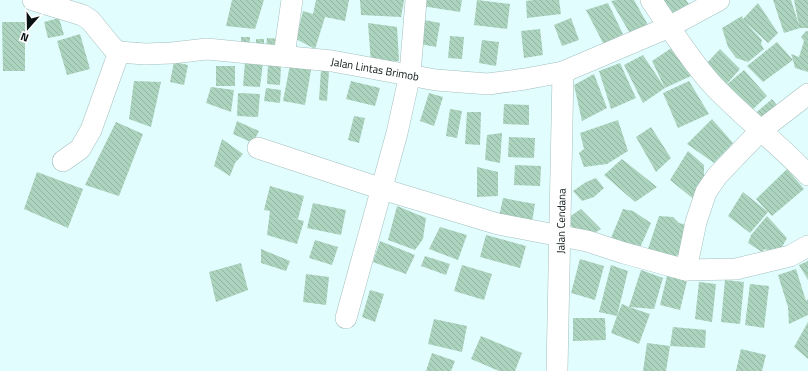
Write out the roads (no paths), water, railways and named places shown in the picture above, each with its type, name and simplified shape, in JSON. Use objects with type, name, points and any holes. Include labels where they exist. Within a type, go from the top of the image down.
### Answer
[{"type":"street","points":[[33,0],[82,15],[90,20],[113,48],[119,52],[91,130],[80,148],[63,161]]},
{"type":"street","points":[[284,56],[292,0]]},
{"type":"street","points":[[346,318],[397,133],[410,74],[416,0]]},
{"type":"street","points":[[651,0],[710,82],[808,175]]},
{"type":"street","name":"Jalan Lintas Brimob","points":[[119,52],[166,53],[207,49],[332,60],[436,80],[488,84],[563,72],[669,27],[719,0]]},
{"type":"street","name":"Jalan Cendana","points":[[557,371],[563,72]]},
{"type":"street","points":[[686,270],[696,222],[706,192],[717,176],[760,131],[808,94]]},
{"type":"street","points":[[258,148],[498,224],[587,241],[686,270],[736,269],[790,256],[808,246]]}]
